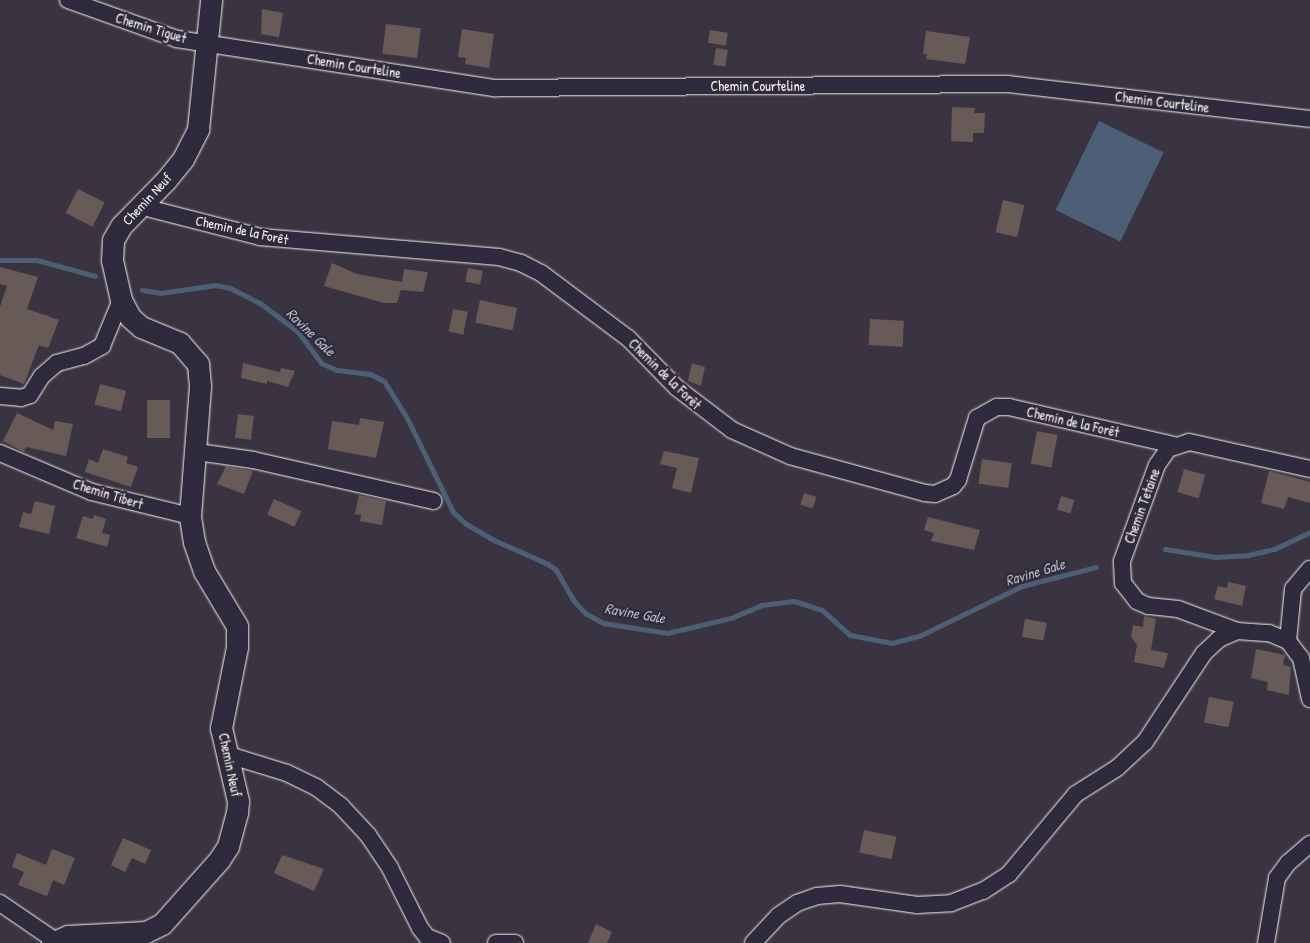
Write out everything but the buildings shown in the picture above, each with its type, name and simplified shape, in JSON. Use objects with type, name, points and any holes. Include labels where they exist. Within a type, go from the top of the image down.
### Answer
[{"type":"main road","name":"Chemin Neuf","points":[[53,941],[68,936],[146,932],[162,924],[175,912],[219,860],[234,829],[238,801],[226,759],[222,728],[237,647],[237,626],[204,571],[194,542],[190,516],[196,452],[198,364],[180,343],[141,327],[130,316],[121,300],[112,260],[113,240],[121,226],[183,160],[198,129],[210,0]]},
{"type":"street","name":"Chemin Tiguet","points":[[68,0],[177,39],[207,43]]},
{"type":"street","name":"Chemin Courteline","points":[[207,43],[495,88],[1008,84],[1310,119]]},
{"type":"street","name":"Chemin de la Forêt","points":[[145,202],[151,209],[260,237],[500,257],[521,264],[541,273],[614,327],[677,388],[732,430],[790,456],[925,493],[935,494],[953,486],[958,480],[977,418],[997,407],[1009,407],[1174,445]]},
{"type":"street","points":[[0,396],[21,398],[30,395],[42,376],[57,363],[84,356],[102,346],[121,300]]},
{"type":"street","points":[[1174,445],[1189,442],[1310,469]]},
{"type":"street","name":"Chemin Tetaine","points":[[1174,445],[1157,465],[1122,561],[1123,583],[1137,601],[1148,606],[1178,609],[1237,631]]},
{"type":"street","points":[[196,452],[253,460],[433,501]]},
{"type":"street","name":"Chemin Tibert","points":[[0,453],[92,492],[190,516]]},
{"type":"street","points":[[1288,641],[1293,590],[1310,568]]},
{"type":"street","points":[[753,943],[778,916],[797,903],[817,896],[840,894],[917,905],[951,903],[996,883],[1009,874],[1076,794],[1117,768],[1145,742],[1204,653],[1219,639],[1237,631],[1269,633],[1288,641],[1301,658],[1310,700]]},
{"type":"street","points":[[226,759],[235,757],[287,773],[316,787],[341,806],[368,835],[390,868],[420,928],[427,937],[442,943]]},
{"type":"street","points":[[1266,943],[1277,878],[1288,863],[1310,844]]},
{"type":"street","points":[[0,903],[53,941]]},
{"type":"street","points":[[496,943],[515,943]]},
{"type":"water","points":[[1099,121],[1164,153],[1120,242],[1056,210]]},
{"type":"waterway","name":"Ravine Gale","points":[[0,260],[37,260],[95,276]]},
{"type":"waterway","name":"Ravine Gale","points":[[142,290],[160,293],[215,285],[230,288],[260,303],[298,332],[321,363],[337,370],[370,374],[384,381],[405,414],[453,512],[466,524],[496,541],[548,564],[556,570],[573,600],[585,613],[603,623],[667,633],[731,618],[761,605],[794,601],[822,610],[850,635],[892,643],[919,636],[1022,586],[1096,567]]},
{"type":"waterway","name":"Ravine Gale","points":[[1165,549],[1215,557],[1248,555],[1274,549],[1310,532]]}]
